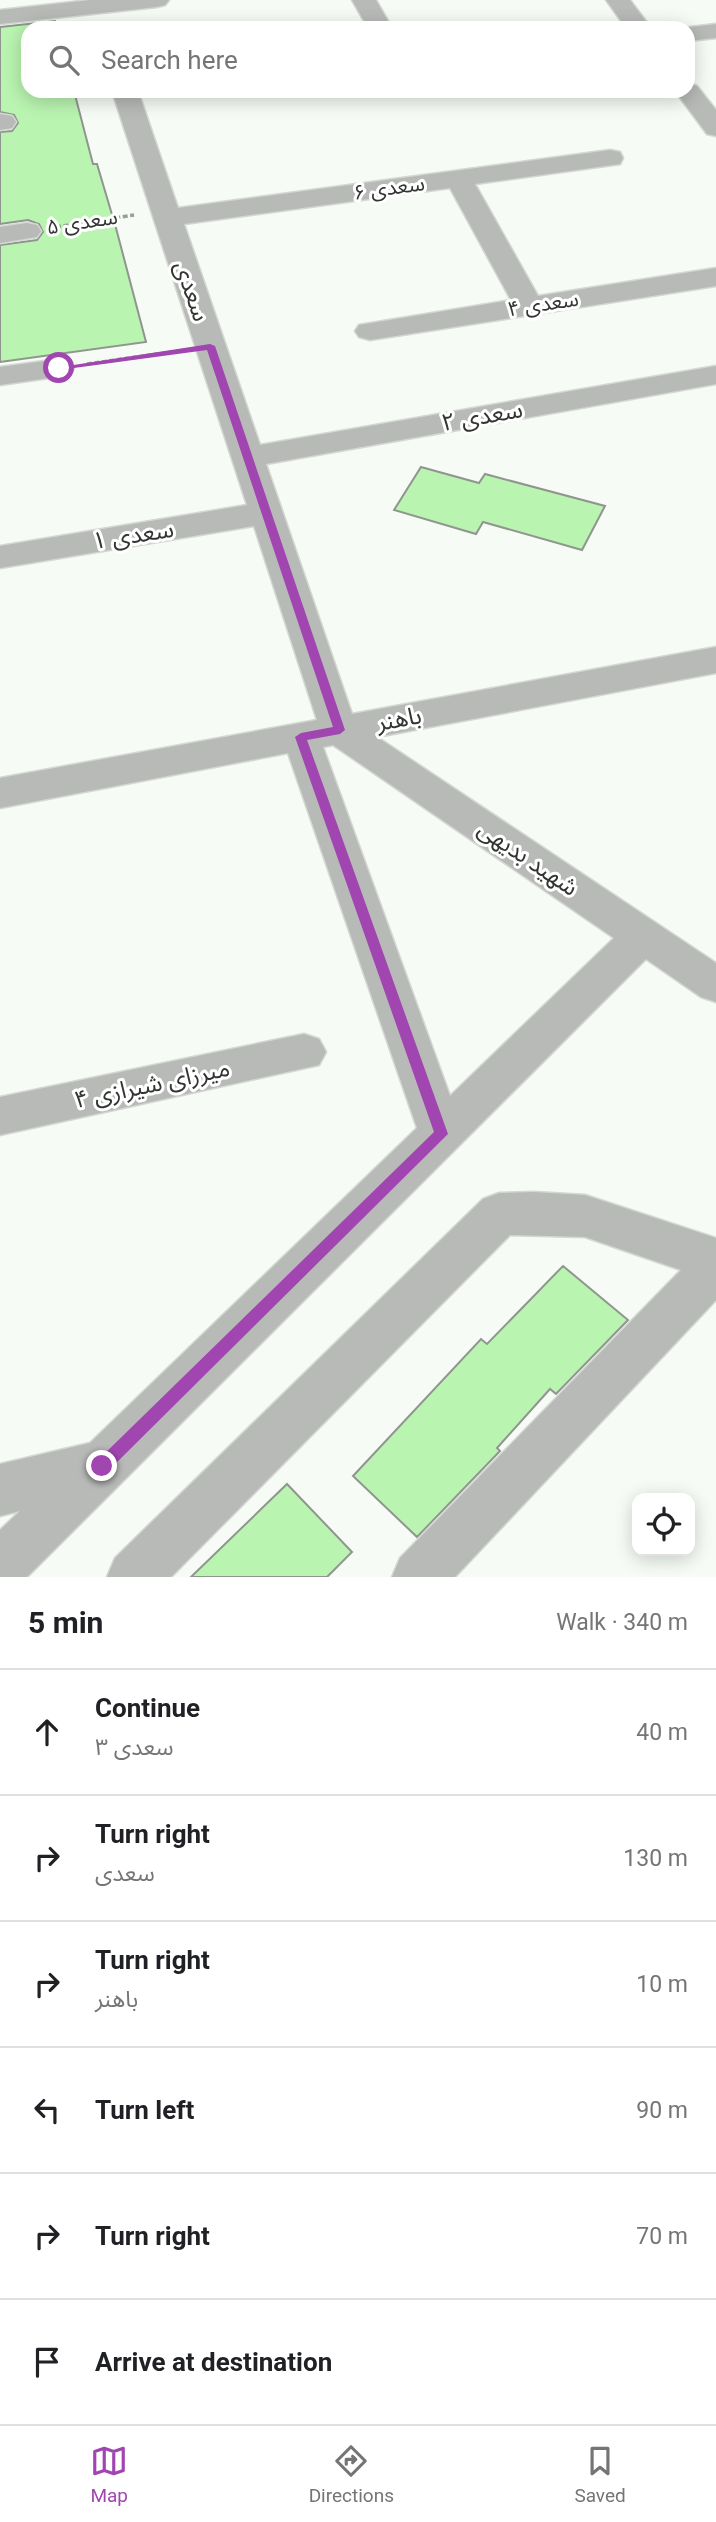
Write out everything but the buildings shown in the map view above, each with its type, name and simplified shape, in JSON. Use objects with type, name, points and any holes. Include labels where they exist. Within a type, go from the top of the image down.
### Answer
[{"type":"street","points":[[0,17],[98,12],[157,0]]},
{"type":"street","points":[[364,0],[376,21]]},
{"type":"street","points":[[618,0],[634,21]]},
{"type":"street","points":[[695,33],[716,31]]},
{"type":"street","name":"سعدی","points":[[127,98],[267,513],[320,733],[441,1134]]},
{"type":"street","points":[[693,98],[716,128]]},
{"type":"street","name":"سعدی ۶","points":[[166,214],[610,158]]},
{"type":"street","points":[[458,178],[529,306]]},
{"type":"street","name":"سعدی ۴","points":[[370,331],[716,277]]},
{"type":"street","points":[[0,376],[59,368]]},
{"type":"street","name":"سعدی ۲","points":[[248,457],[716,375]]},
{"type":"street","name":"سعدی ۱","points":[[0,556],[267,513]]},
{"type":"street","name":"باهنر","points":[[0,793],[716,660]]},
{"type":"street","name":"شهید بدیهی","points":[[320,733],[643,936],[716,985]]},
{"type":"street","points":[[0,1567],[643,936]]},
{"type":"street","name":"میرزای شیرازی ۴","points":[[0,1116],[304,1052]]},
{"type":"street","points":[[134,1577],[499,1214],[585,1216],[716,1260]]},
{"type":"street","points":[[419,1577],[716,1267]]},
{"type":"street","points":[[0,1490],[102,1466]]},
{"type":"path","name":"سعدی ۵","points":[[14,233],[166,214]]},
{"type":"path","points":[[59,368],[210,346]]},
{"type":"route","points":[[59,368],[210,346],[340,730],[301,737],[441,1134],[102,1466]]}]
